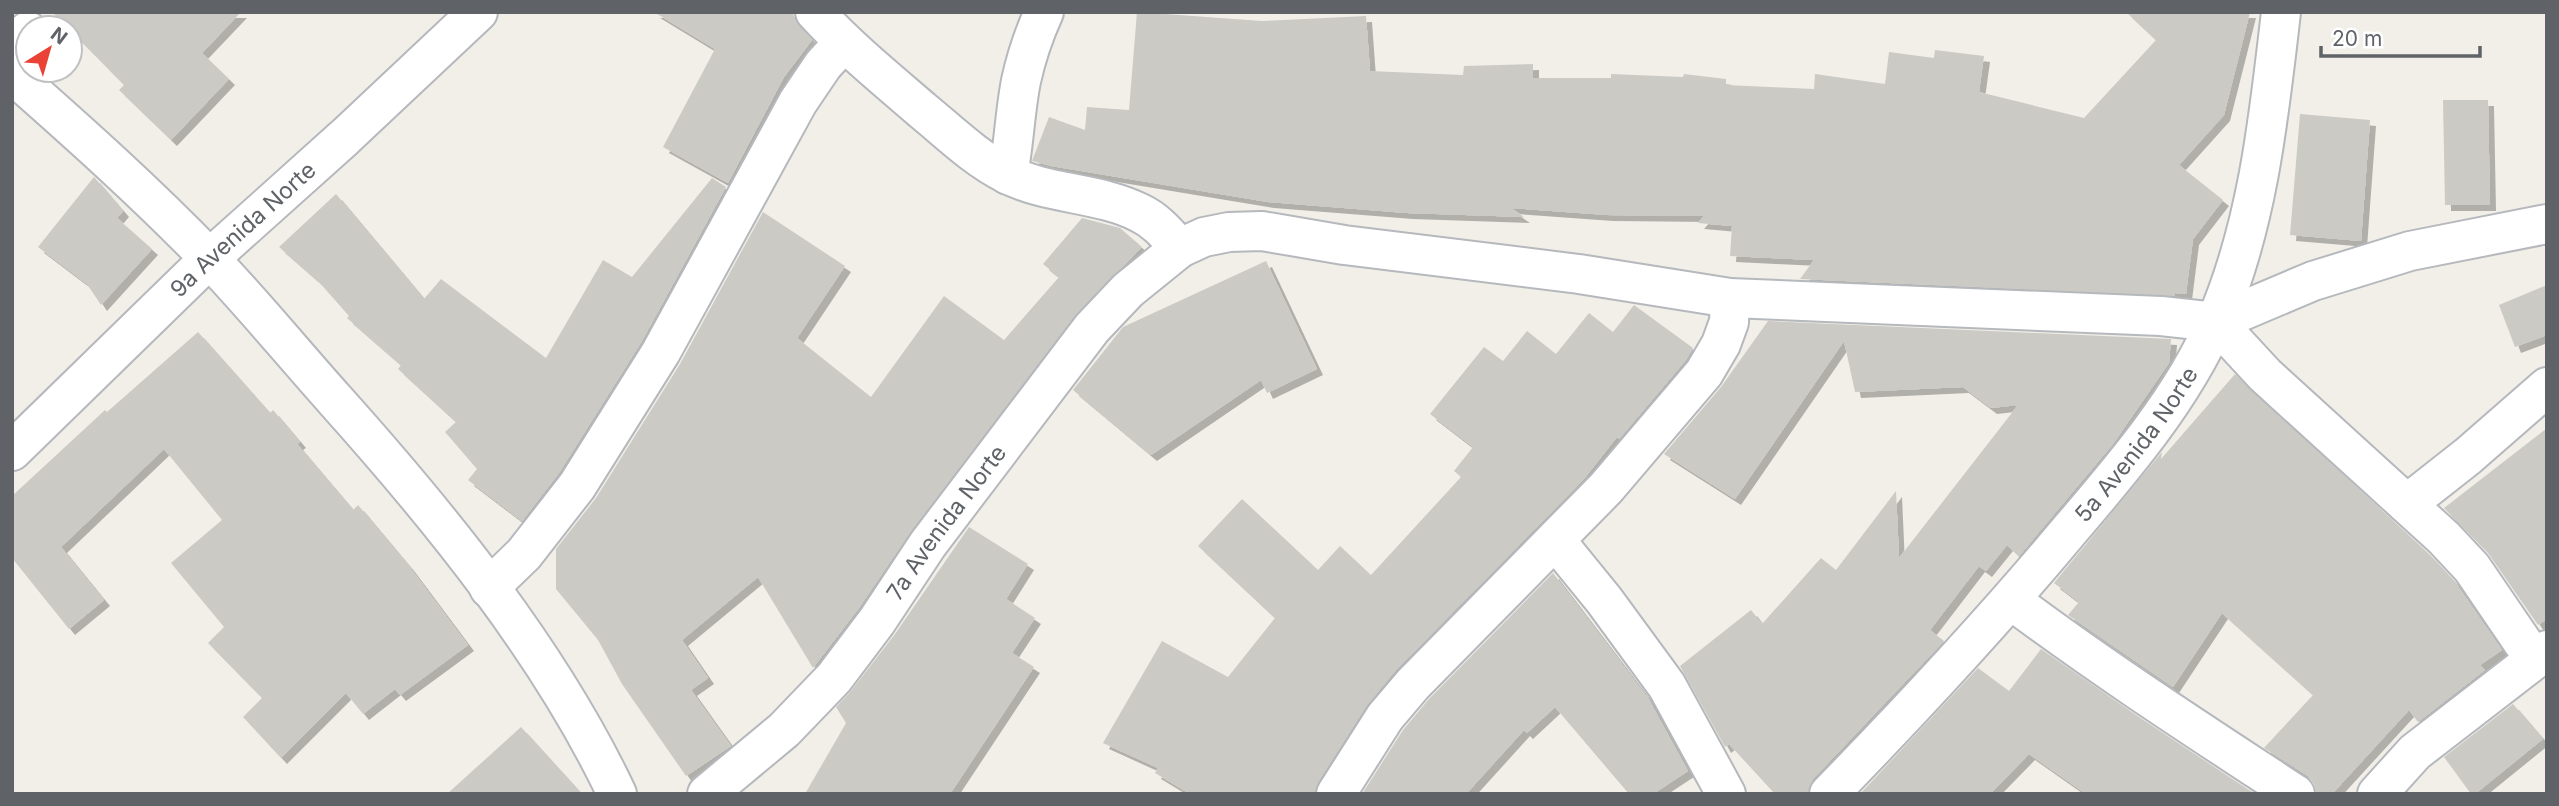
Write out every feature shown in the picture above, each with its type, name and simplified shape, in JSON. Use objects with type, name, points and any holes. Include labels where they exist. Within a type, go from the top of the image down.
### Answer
[{"type":"street","name":"9a Avenida Norte","points":[[12,451],[209,259],[478,12]]},
{"type":"street","points":[[815,12],[843,43],[970,151],[1008,175],[1139,212],[1158,224],[1180,248]]},
{"type":"street","points":[[1008,175],[1021,82],[1035,32],[1044,12]]},
{"type":"street","name":"5a Avenida Norte","points":[[1829,794],[1922,700],[2011,600],[2109,485],[2174,397],[2216,322],[2239,260],[2265,146],[2281,12]]},
{"type":"street","points":[[489,588],[524,554],[577,486],[661,352],[798,102],[823,65],[843,43]]},
{"type":"street","points":[[12,74],[102,153],[209,259],[440,521],[569,707],[617,794]]},
{"type":"street","points":[[2377,794],[2415,752],[2540,654],[2472,568],[2444,538],[2264,374],[2216,322],[2313,282],[2410,251],[2547,224]]},
{"type":"street","name":"7a Avenida Norte","points":[[707,794],[784,730],[834,678],[877,621],[928,544],[1092,328],[1128,290],[1180,248],[1204,237],[1262,231],[1345,245],[1579,274],[1730,298],[2161,316],[2216,322]]},
{"type":"street","points":[[1336,794],[1385,717],[1413,684],[1606,488],[1704,373],[1721,344],[1729,321],[1730,298]]},
{"type":"street","points":[[2407,504],[2468,456],[2547,387]]},
{"type":"street","points":[[1556,541],[1604,600],[1667,686],[1726,794]]},
{"type":"street","points":[[2011,600],[2066,642],[2295,794]]},
{"type":"building","points":[[52,12],[241,12],[202,53],[229,79],[171,140],[119,90],[124,85],[84,44],[84,14]]},
{"type":"building","points":[[654,12],[792,12],[799,26],[812,40],[784,77],[728,183],[663,147],[715,49]]},
{"type":"building","points":[[1137,12],[1262,21],[1366,16],[1370,71],[1463,75],[1464,66],[1533,64],[1533,78],[1611,78],[1611,74],[1683,77],[1684,74],[1726,79],[1726,85],[1814,89],[1815,74],[1885,84],[1889,52],[1934,58],[1935,50],[1984,56],[1979,92],[2084,118],[2156,40],[2126,12],[2250,12],[2224,115],[2179,165],[2223,200],[2193,239],[2186,294],[2175,293],[2175,296],[1800,279],[1814,260],[1730,256],[1732,226],[1698,223],[1704,216],[1607,215],[1511,208],[1524,217],[1407,213],[1268,202],[1032,161],[1049,117],[1085,130],[1087,107],[1129,110]]},
{"type":"building","points":[[2443,100],[2488,100],[2490,205],[2445,205]]},
{"type":"building","points":[[2300,114],[2370,120],[2361,241],[2290,235]]},
{"type":"building","points":[[94,177],[123,211],[117,218],[152,249],[101,305],[87,284],[38,247]]},
{"type":"building","points":[[712,178],[726,187],[642,341],[559,473],[522,521],[468,480],[477,469],[445,432],[456,422],[398,369],[401,365],[347,318],[349,316],[318,281],[279,247],[336,194],[424,299],[441,279],[546,358],[603,260],[632,277]]},
{"type":"building","points":[[763,212],[845,266],[797,338],[871,397],[944,296],[1004,340],[1059,277],[1043,264],[1082,218],[1120,228],[1142,247],[1075,315],[911,531],[859,608],[813,668],[758,577],[682,640],[708,678],[691,690],[731,746],[686,776],[622,684],[598,640],[556,589],[556,549],[596,498],[680,364]]},
{"type":"building","points":[[1266,261],[1317,369],[1267,393],[1261,380],[1151,455],[1073,390],[1123,327]]},
{"type":"building","points":[[2547,285],[2547,335],[2515,347],[2499,305]]},
{"type":"building","points":[[1634,305],[1693,348],[1686,360],[1619,439],[1617,437],[1584,479],[1396,670],[1367,705],[1318,782],[1314,794],[1190,794],[1155,773],[1158,768],[1103,743],[1162,641],[1228,677],[1275,618],[1198,546],[1242,499],[1318,570],[1340,546],[1371,575],[1461,477],[1454,471],[1473,447],[1430,414],[1484,347],[1503,361],[1527,331],[1556,354],[1589,313],[1613,332]]},
{"type":"building","points":[[1768,321],[2171,339],[2169,363],[2113,444],[2019,556],[2007,545],[1986,571],[1979,566],[1930,630],[1944,641],[1813,779],[1808,794],[1775,794],[1729,744],[1725,747],[1680,666],[1751,610],[1762,624],[1821,558],[1836,570],[1896,491],[1899,558],[2018,405],[1991,408],[1963,387],[1855,392],[1844,341],[1735,499],[1664,454],[1721,387]]},
{"type":"building","points":[[198,332],[270,413],[273,410],[300,442],[297,444],[353,510],[358,505],[409,566],[468,645],[400,695],[395,689],[363,714],[346,693],[281,758],[243,717],[262,698],[208,643],[224,627],[171,563],[222,520],[164,449],[61,547],[104,600],[69,629],[12,558],[12,496],[105,410],[107,412]]},
{"type":"building","points":[[2235,374],[2429,554],[2455,582],[2502,650],[2480,665],[2485,670],[2418,722],[2409,710],[2332,794],[2317,794],[2308,776],[2264,748],[2313,695],[2222,613],[2173,687],[2068,615],[2079,602],[2054,583],[2162,452],[2161,459]]},
{"type":"building","points":[[2547,428],[2547,619],[2538,625],[2488,553],[2444,508]]},
{"type":"building","points":[[969,527],[1028,564],[1006,599],[1035,618],[1012,653],[1034,667],[950,794],[805,794],[846,723],[836,707],[895,634]]},
{"type":"building","points":[[1553,573],[1648,698],[1688,771],[1653,794],[1629,794],[1555,707],[1527,733],[1524,730],[1466,794],[1362,794],[1403,730],[1429,699]]},
{"type":"building","points":[[2041,649],[2255,794],[2086,794],[2029,754],[1990,794],[1860,794],[1978,668],[2009,691]]},
{"type":"building","points":[[2513,704],[2543,739],[2475,794],[2471,794],[2444,757]]},
{"type":"building","points":[[521,727],[582,794],[447,794]]}]
